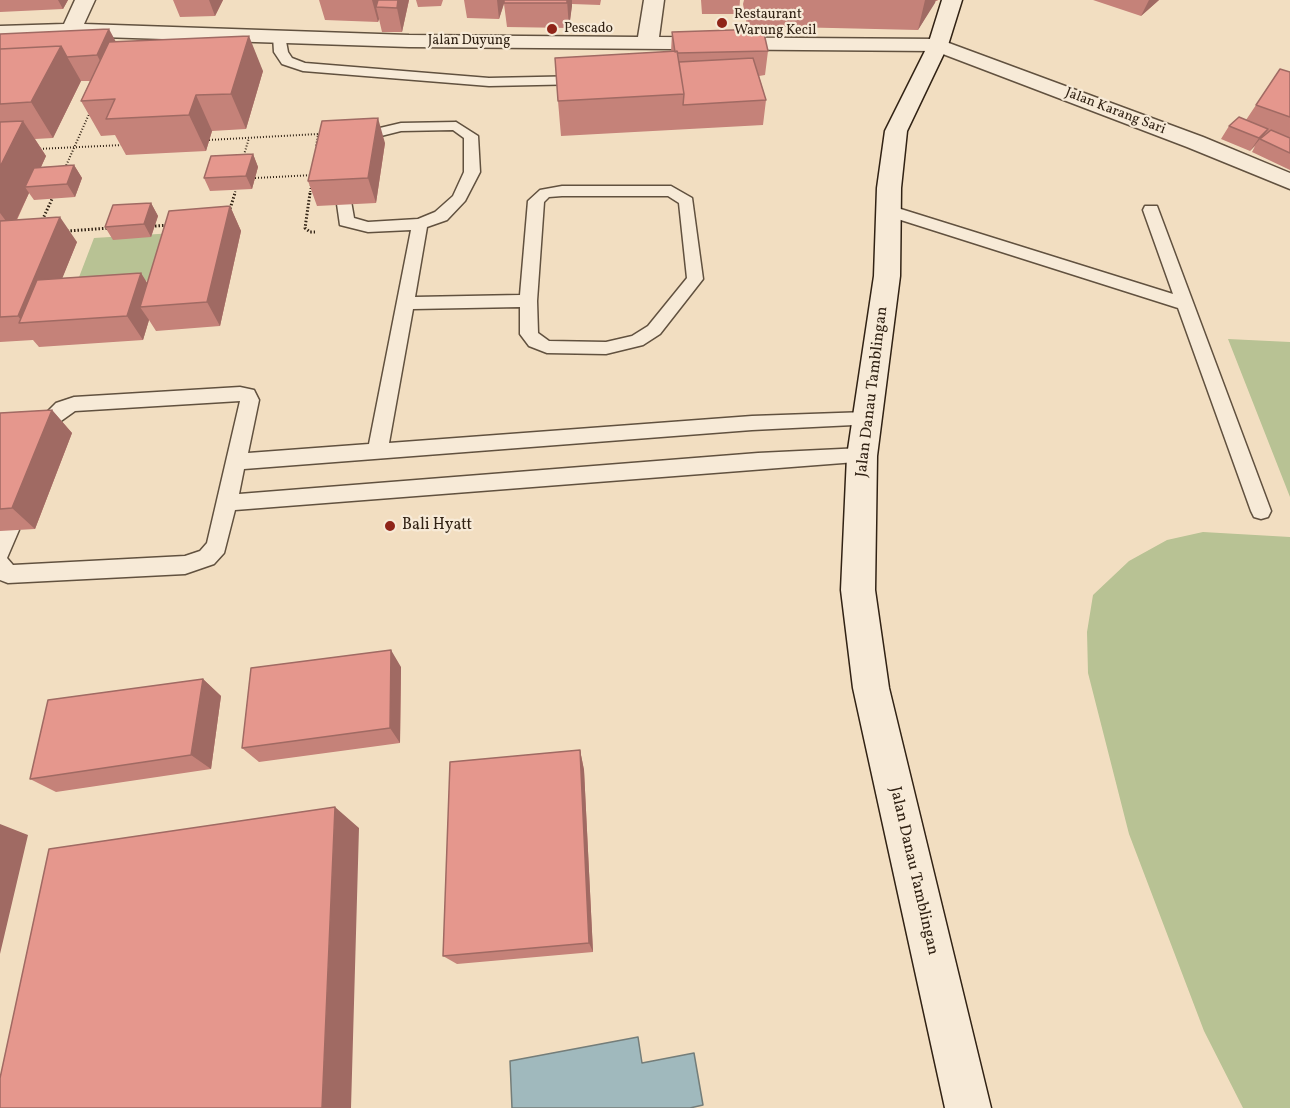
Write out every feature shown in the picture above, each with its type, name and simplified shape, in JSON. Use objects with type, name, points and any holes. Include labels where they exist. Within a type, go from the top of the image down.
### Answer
[{"type":"street","points":[[71,30],[86,0]]},
{"type":"street","points":[[648,41],[654,0]]},
{"type":"street","name":"Jalan Danau Tamblingan","points":[[952,0],[938,45],[896,131],[888,210],[887,276],[862,456],[858,590],[871,688],[968,1108]]},
{"type":"street","name":"Jalan Duyung","points":[[0,32],[71,30],[409,41],[648,41],[938,45]]},
{"type":"street","name":"Jalan Karang Sari","points":[[938,45],[1195,142],[1290,182]]},
{"type":"lane","points":[[279,36],[281,52],[287,60],[303,67],[489,82],[604,79]]},
{"type":"lane","points":[[345,204],[346,220],[368,227],[420,224],[441,216],[460,198],[472,172],[471,136],[456,126],[411,127],[372,134],[357,144]]},
{"type":"lane","points":[[671,191],[687,201],[695,279],[654,330],[638,341],[606,348],[547,347],[535,342],[529,334],[528,301],[536,201],[545,193],[671,191]]},
{"type":"lane","points":[[888,210],[1185,304]]},
{"type":"lane","points":[[1150,210],[1261,511]]},
{"type":"lane","points":[[377,453],[420,224]]},
{"type":"lane","points":[[406,303],[528,301]]},
{"type":"lane","points":[[0,565],[8,574],[185,565],[207,558],[217,547],[250,400],[247,395],[240,394],[74,404],[63,408],[54,417],[46,434]]},
{"type":"lane","points":[[236,462],[752,423],[867,419]]},
{"type":"lane","points":[[226,503],[758,461],[862,456]]},
{"type":"lane","points":[[0,552],[9,530]]},
{"type":"path","points":[[65,169],[93,105]]},
{"type":"path","points":[[209,140],[318,134]]},
{"type":"path","points":[[241,168],[249,138]]},
{"type":"path","points":[[33,149],[130,144]]},
{"type":"path","points":[[255,178],[318,175]]},
{"type":"path","points":[[227,221],[236,190]]},
{"type":"path","points":[[41,224],[52,199]]},
{"type":"path","points":[[155,226],[176,225]]},
{"type":"path","points":[[60,231],[117,228]]},
{"type":"green space","points":[[174,233],[159,280],[76,285],[94,238]]},
{"type":"green space","points":[[1228,339],[1290,342],[1290,497]]},
{"type":"green space","points":[[1203,532],[1290,537],[1290,1108],[1243,1108],[1204,1031],[1129,834],[1088,673],[1087,632],[1093,595],[1129,561],[1167,540]]},
{"type":"water","points":[[638,1037],[642,1063],[694,1053],[703,1105],[690,1108],[512,1108],[510,1061]]},
{"type":"building","points":[[378,0],[398,0],[397,8],[376,7]]},
{"type":"building","points":[[504,0],[567,0],[567,3],[504,3]]},
{"type":"building","points":[[109,29],[97,55],[67,57],[61,46],[0,49],[0,34]]},
{"type":"building","points":[[763,29],[768,51],[678,53],[675,52],[672,32]]},
{"type":"building","points":[[249,36],[231,94],[196,95],[189,115],[106,119],[115,99],[81,101],[109,42]]},
{"type":"building","points":[[61,46],[31,102],[0,104],[0,49]]},
{"type":"building","points":[[677,51],[684,94],[558,101],[555,58]]},
{"type":"building","points":[[753,58],[766,100],[683,105],[684,94],[679,62]]},
{"type":"building","points":[[1280,69],[1290,72],[1290,117],[1256,105]]},
{"type":"building","points":[[1239,117],[1268,129],[1259,138],[1229,126]]},
{"type":"building","points":[[378,118],[368,178],[308,181],[322,121]]},
{"type":"building","points":[[23,121],[0,167],[0,122]]},
{"type":"building","points":[[1271,130],[1290,138],[1290,153],[1260,139]]},
{"type":"building","points":[[253,154],[246,176],[204,178],[211,156]]},
{"type":"building","points":[[74,165],[67,184],[25,187],[34,168]]},
{"type":"building","points":[[151,203],[144,224],[105,227],[113,205]]},
{"type":"building","points":[[230,206],[207,302],[140,307],[169,211]]},
{"type":"building","points":[[60,217],[18,316],[0,317],[0,221]]},
{"type":"building","points":[[141,273],[127,316],[19,323],[37,280]]},
{"type":"building","points":[[52,410],[12,508],[0,509],[0,413]]},
{"type":"building","points":[[391,650],[390,728],[242,748],[251,668]]},
{"type":"building","points":[[203,679],[191,755],[30,779],[48,700]]},
{"type":"building","points":[[580,750],[589,943],[443,956],[450,762]]},
{"type":"building","points":[[335,807],[322,1108],[0,1108],[0,1078],[49,849]]},
{"type":"place","name":"Restaurant Warung Kecil","points":[[722,23]]},
{"type":"place","name":"Pescado","points":[[552,29]]},
{"type":"place","name":"Bali Hyatt","points":[[390,526]]}]
